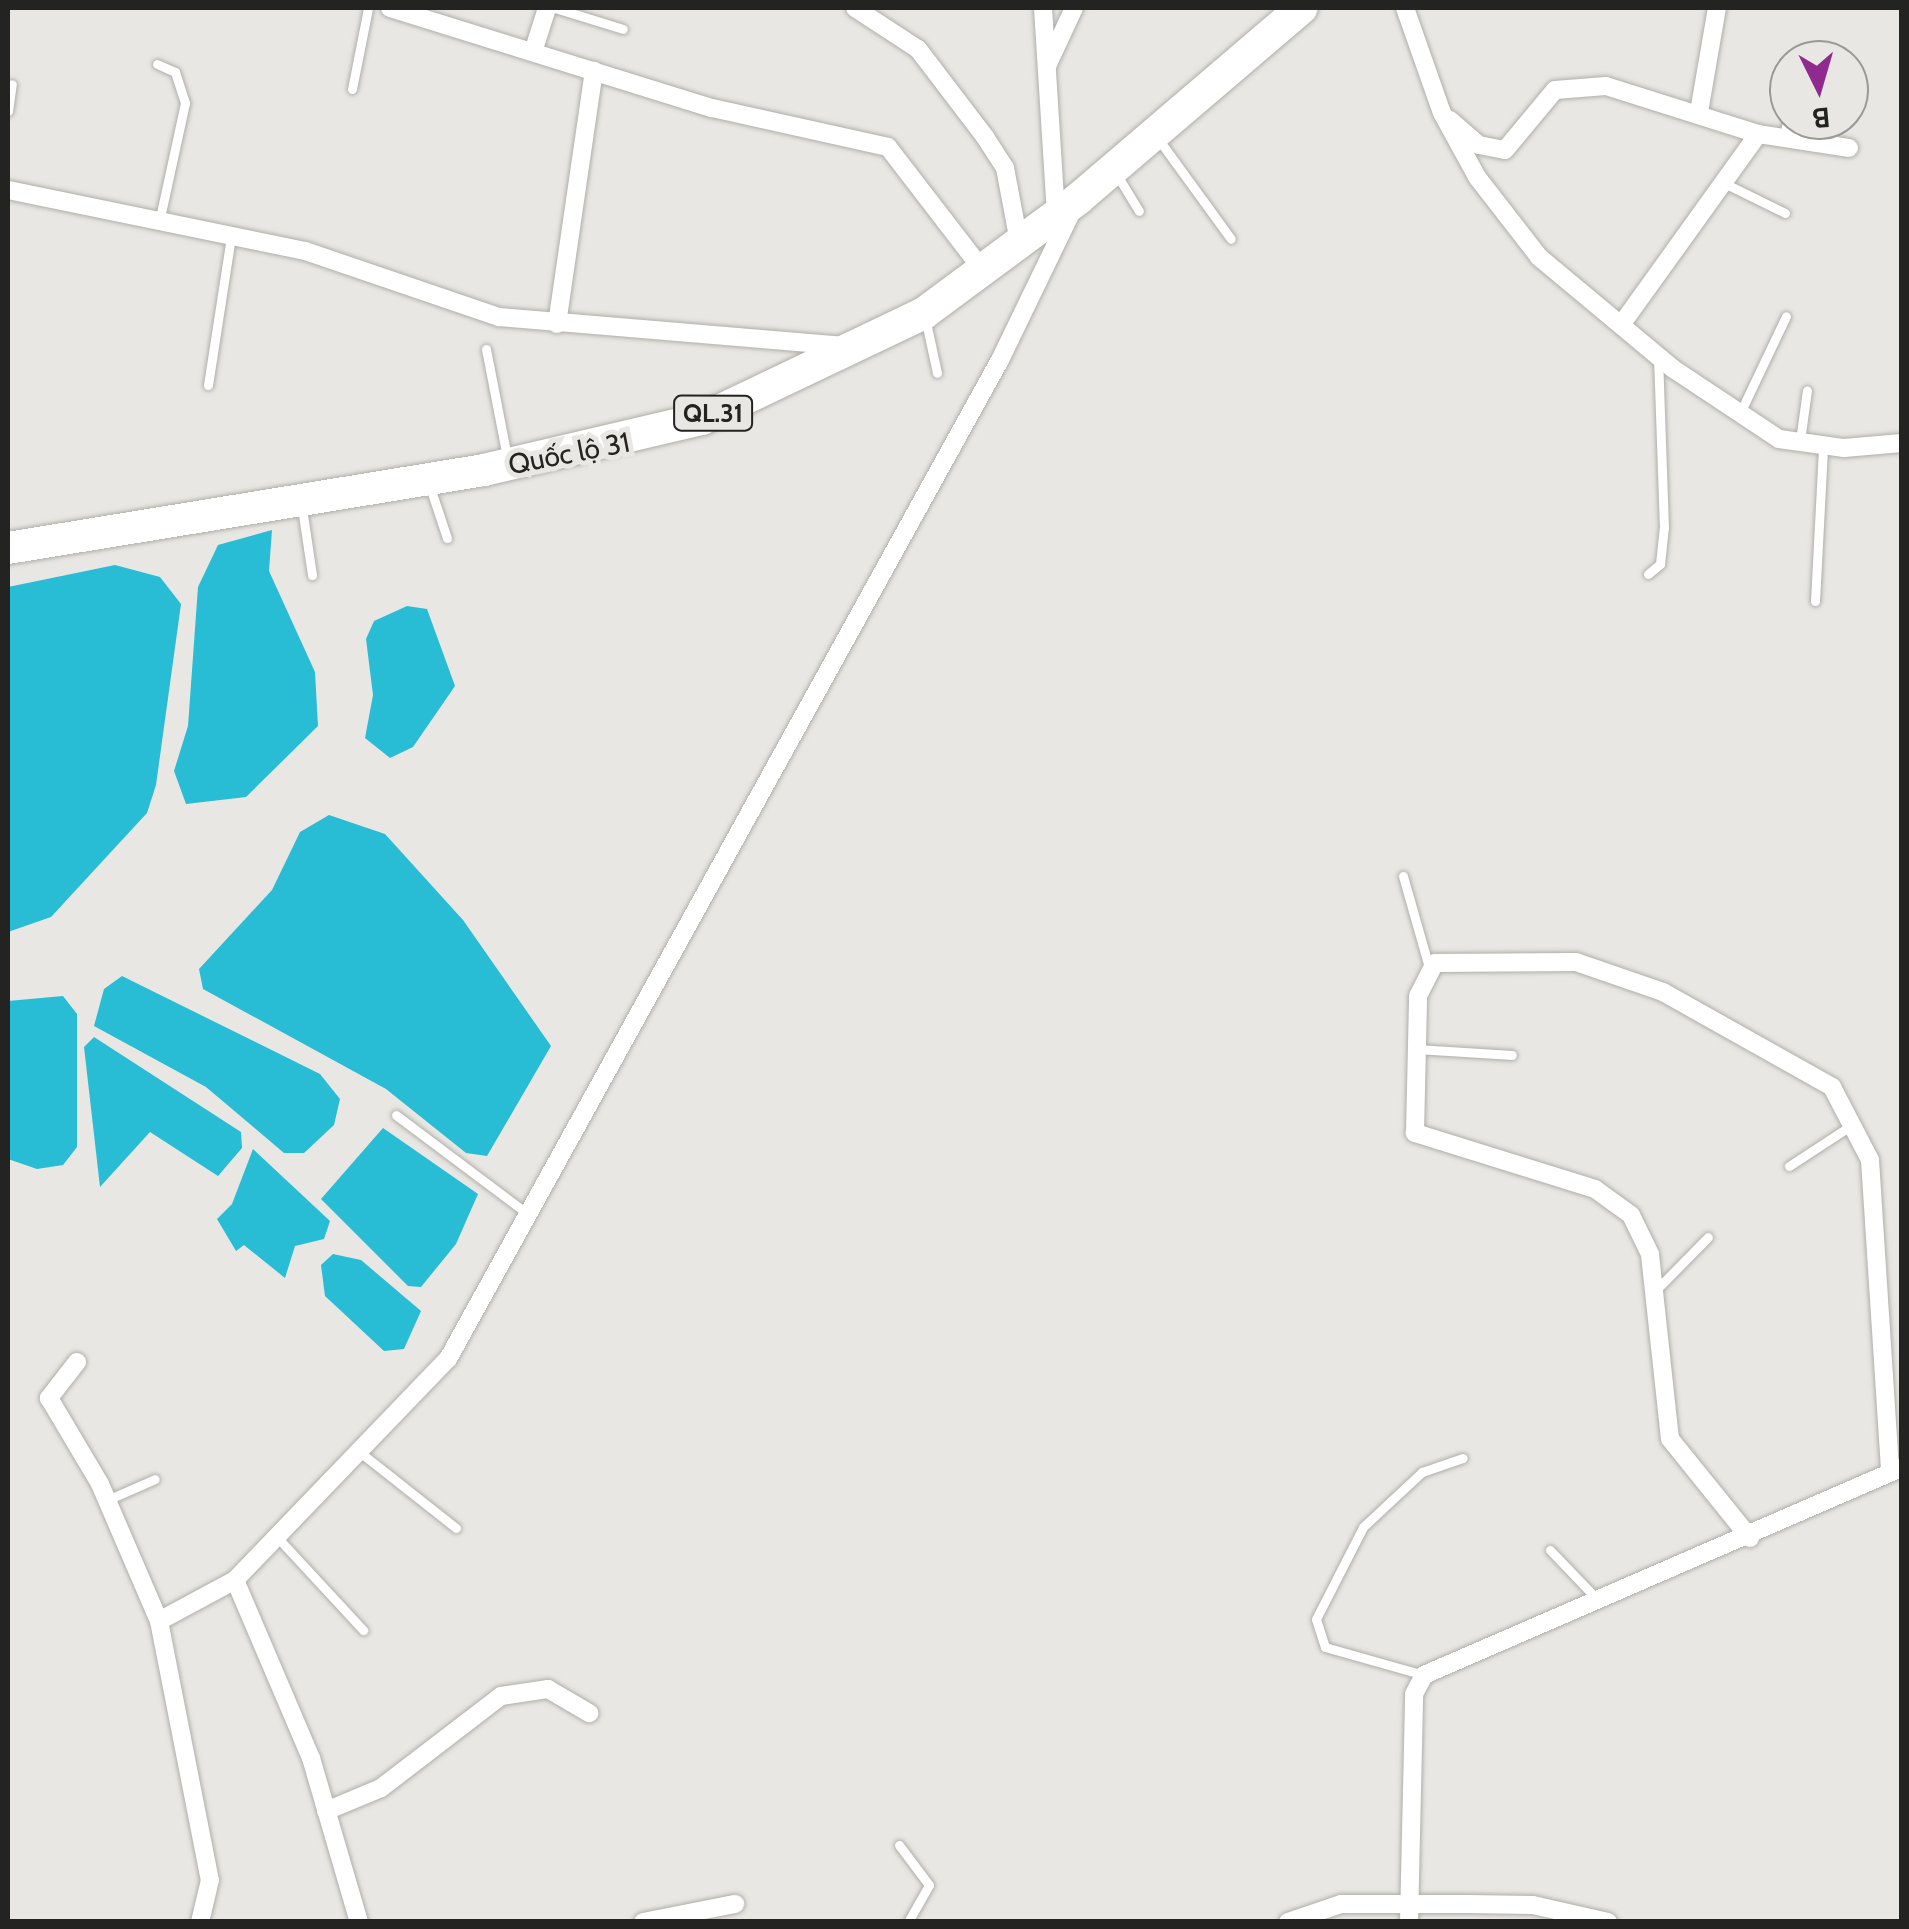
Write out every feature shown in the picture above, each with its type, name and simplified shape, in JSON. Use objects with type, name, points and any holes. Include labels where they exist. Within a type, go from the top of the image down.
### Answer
[{"type":"highway","name":"Quốc lộ 31","points":[[8,548],[427,480],[652,436],[924,313],[1067,207],[1302,8]]},
{"type":"street","points":[[390,8],[594,72],[888,147],[982,270]]},
{"type":"street","points":[[533,52],[547,8]]},
{"type":"street","points":[[855,8],[918,49],[985,137],[1005,168],[1019,242]]},
{"type":"street","points":[[159,1621],[236,1580],[448,1360],[524,1211],[633,1024],[1000,360],[1067,207],[1046,69],[1043,8]]},
{"type":"street","points":[[1046,69],[1074,8]]},
{"type":"street","points":[[1405,8],[1442,114],[1539,257],[1658,356],[1738,416],[1800,444],[1822,447],[1902,443]]},
{"type":"street","points":[[1699,112],[1717,8]]},
{"type":"street","points":[[557,324],[594,72]]},
{"type":"street","points":[[1442,114],[1479,145],[1504,150],[1564,86],[1606,86],[1769,136]]},
{"type":"street","points":[[1621,326],[1758,134]]},
{"type":"street","points":[[1796,140],[1848,148]]},
{"type":"street","points":[[8,190],[305,251],[498,318],[852,347]]},
{"type":"street","points":[[1408,1914],[1414,1694],[1424,1675],[1596,1598],[1750,1538],[1896,1470],[1874,1191],[1854,1124],[1811,1070],[1662,992],[1576,962],[1429,967],[1414,1049],[1416,1133],[1618,1202],[1641,1231],[1654,1292],[1670,1439],[1750,1538]]},
{"type":"street","points":[[77,1362],[50,1398],[107,1500],[159,1621],[210,1880],[200,1922]]},
{"type":"street","points":[[236,1580],[326,1810],[359,1922]]},
{"type":"street","points":[[326,1810],[381,1788],[500,1696],[548,1690],[589,1713]]},
{"type":"street","points":[[644,1922],[735,1904]]},
{"type":"street","points":[[1288,1922],[1341,1904],[1408,1914],[1533,1905],[1608,1922]]},
{"type":"lane","points":[[352,88],[368,8]]},
{"type":"lane","points":[[555,8],[623,29]]},
{"type":"lane","points":[[158,64],[175,72],[185,103],[158,222]]},
{"type":"lane","points":[[8,111],[12,84]]},
{"type":"lane","points":[[1156,134],[1230,239]]},
{"type":"lane","points":[[1114,169],[1139,211]]},
{"type":"lane","points":[[1722,182],[1785,213]]},
{"type":"lane","points":[[208,385],[230,237]]},
{"type":"lane","points":[[924,313],[937,373]]},
{"type":"lane","points":[[1738,416],[1786,316]]},
{"type":"lane","points":[[486,349],[508,464]]},
{"type":"lane","points":[[1648,574],[1660,564],[1664,528],[1658,356]]},
{"type":"lane","points":[[1800,444],[1807,390]]},
{"type":"lane","points":[[1815,601],[1822,447]]},
{"type":"lane","points":[[427,480],[447,538]]},
{"type":"lane","points":[[301,500],[312,575]]},
{"type":"lane","points":[[1403,876],[1429,967]]},
{"type":"lane","points":[[1414,1049],[1512,1056]]},
{"type":"lane","points":[[396,1114],[524,1211]]},
{"type":"lane","points":[[1789,1166],[1854,1124]]},
{"type":"lane","points":[[1654,1292],[1708,1238]]},
{"type":"lane","points":[[361,1453],[456,1528]]},
{"type":"lane","points":[[1424,1675],[1325,1647],[1316,1619],[1363,1527],[1422,1472],[1463,1458]]},
{"type":"lane","points":[[107,1500],[155,1479]]},
{"type":"lane","points":[[276,1537],[364,1630]]},
{"type":"lane","points":[[1550,1550],[1596,1598]]},
{"type":"lane","points":[[899,1845],[928,1886],[908,1922]]},
{"type":"water","points":[[272,530],[269,571],[315,672],[318,726],[246,797],[186,804],[174,771],[188,726],[198,587],[218,545]]},
{"type":"water","points":[[115,565],[160,577],[181,604],[156,785],[147,813],[51,917],[8,932],[8,587]]},
{"type":"water","points":[[407,606],[427,609],[455,686],[413,747],[390,758],[365,738],[373,695],[366,639],[374,621]]},
{"type":"water","points":[[329,815],[385,834],[463,920],[551,1046],[487,1156],[466,1153],[386,1089],[203,989],[199,969],[272,890],[300,832]]},
{"type":"water","points":[[122,976],[320,1074],[340,1099],[334,1125],[304,1153],[284,1153],[206,1087],[94,1026],[104,989]]},
{"type":"water","points":[[63,996],[77,1014],[77,1147],[63,1165],[37,1169],[8,1159],[8,1001]]},
{"type":"water","points":[[94,1037],[241,1132],[242,1148],[218,1176],[150,1132],[100,1187],[84,1047]]},
{"type":"water","points":[[383,1128],[478,1194],[456,1244],[421,1287],[408,1286],[321,1199]]},
{"type":"water","points":[[253,1149],[330,1221],[324,1239],[295,1246],[285,1278],[244,1245],[236,1251],[217,1219],[232,1204]]},
{"type":"water","points":[[333,1254],[361,1260],[421,1311],[404,1349],[384,1351],[325,1296],[321,1265]]}]
